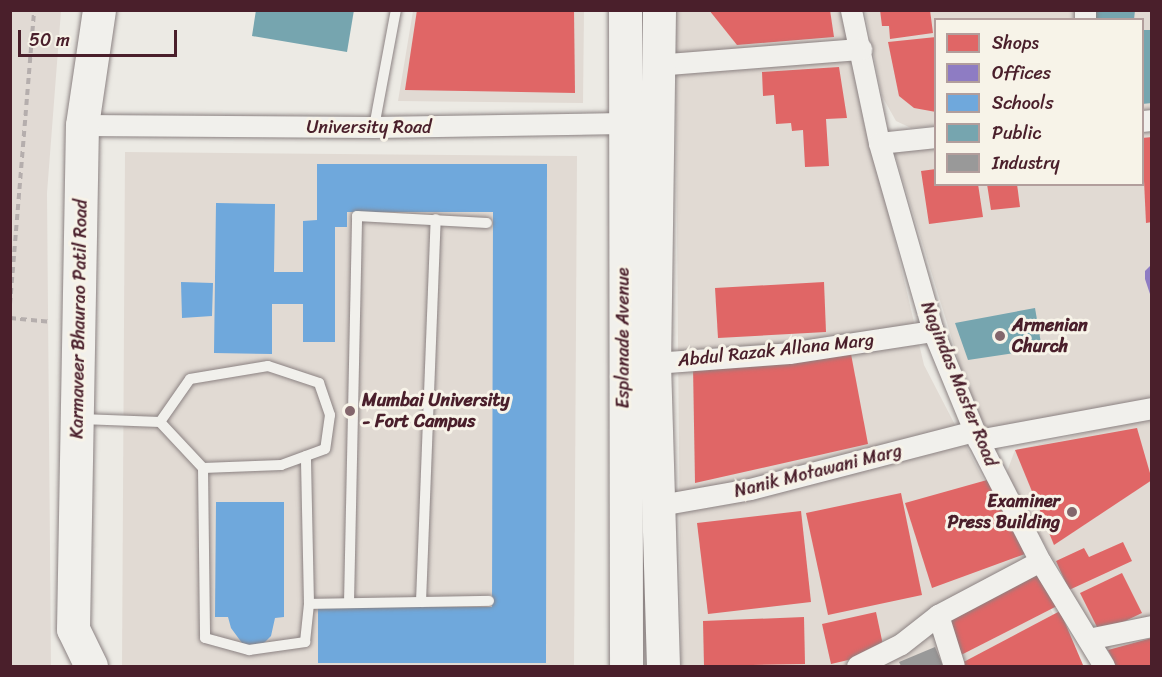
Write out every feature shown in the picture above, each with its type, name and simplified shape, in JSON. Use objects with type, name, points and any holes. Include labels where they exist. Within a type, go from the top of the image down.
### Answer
[{"type":"main road","name":"Karmaveer Bhaurao Patil Road","points":[[91,666],[73,628],[82,125],[99,10]]},
{"type":"main road","name":"Esplanade Avenue","points":[[625,10],[622,124],[626,666]]},
{"type":"main road","points":[[659,10],[654,363],[663,666]]},
{"type":"street","name":"Nagindas Master Road","points":[[851,10],[879,143],[933,331],[976,436],[1040,561],[1104,666]]},
{"type":"street","points":[[657,65],[861,49]]},
{"type":"street","name":"University Road","points":[[82,125],[374,128],[657,122]]},
{"type":"street","points":[[879,143],[934,137]]},
{"type":"street","name":"Abdul Razak Allana Marg","points":[[654,363],[789,353],[933,331]]},
{"type":"street","name":"Nanik Motawani Marg","points":[[660,505],[761,487],[976,436],[1152,408]]},
{"type":"street","points":[[858,666],[901,644],[938,615],[1040,561]]},
{"type":"street","points":[[938,615],[954,666]]},
{"type":"street","points":[[1088,639],[1152,626]]},
{"type":"lane","points":[[374,128],[396,10]]},
{"type":"lane","points":[[349,603],[357,216],[487,223]]},
{"type":"lane","points":[[421,602],[436,219]]},
{"type":"lane","points":[[160,422],[190,379],[268,366],[319,383],[330,415],[325,449],[281,465],[203,468]]},
{"type":"lane","points":[[330,415],[352,416]]},
{"type":"lane","points":[[78,419],[160,422],[203,468],[205,638],[249,650],[305,642],[309,604],[306,456]]},
{"type":"lane","points":[[309,604],[489,601]]},
{"type":"path","points":[[10,304],[34,10]]},
{"type":"path","points":[[10,318],[79,324]]},
{"type":"shaded area","points":[[10,11],[61,11],[47,193],[51,666],[11,666]]},
{"type":"shaded area","points":[[413,11],[584,11],[583,103],[398,101]]},
{"type":"shaded area","points":[[675,11],[841,11],[924,365],[1080,666],[681,666]]},
{"type":"shaded area","points":[[865,11],[1151,11],[1151,115],[1144,115],[1144,18],[934,18],[934,126],[911,128],[896,121],[882,96]]},
{"type":"shaded area","points":[[1144,128],[1151,128],[1151,402],[980,430],[894,151],[934,146],[934,186],[1144,186]]},
{"type":"shaded area","name":"Mumbai University - Fort Campus","points":[[125,152],[577,156],[574,666],[122,666]]},
{"type":"shaded area","points":[[1151,417],[1151,666],[1116,666],[1005,477],[1015,450]]},
{"type":"building: Shops","points":[[417,10],[574,10],[575,93],[405,90]]},
{"type":"building: Shops","points":[[709,10],[830,10],[834,37],[737,45]]},
{"type":"building: Shops","points":[[880,10],[930,10],[933,33],[890,39],[889,26],[882,26]]},
{"type":"building: Shops","points":[[934,37],[934,112],[914,108],[899,96],[888,42]]},
{"type":"building: Shops","points":[[839,67],[847,118],[826,119],[829,166],[805,167],[803,130],[792,131],[791,123],[776,124],[774,95],[763,96],[762,72]]},
{"type":"building: Shops","points":[[1152,137],[1152,222],[1146,223],[1144,180],[1144,138]]},
{"type":"building: Shops","points":[[934,169],[934,186],[978,186],[983,217],[929,224],[921,171]]},
{"type":"building: Shops","points":[[987,186],[1017,186],[1020,207],[991,210]]},
{"type":"building: Shops","points":[[824,282],[826,332],[718,338],[715,288]]},
{"type":"building: Shops","points":[[851,354],[868,444],[695,483],[693,366]]},
{"type":"building: Shops","name":"Examiner Press Building","points":[[1137,428],[1152,480],[1054,545],[1015,450]]},
{"type":"building: Shops","points":[[987,480],[1025,554],[932,588],[905,503]]},
{"type":"building: Shops","points":[[901,493],[922,595],[828,615],[806,513]]},
{"type":"building: Shops","points":[[801,511],[811,602],[708,614],[697,523]]},
{"type":"building: Shops","points":[[1123,542],[1132,561],[1069,590],[1056,561],[1084,548],[1089,557]]},
{"type":"building: Shops","points":[[1037,567],[1057,606],[961,655],[941,616]]},
{"type":"building: Shops","points":[[1122,573],[1142,613],[1100,633],[1080,593]]},
{"type":"building: Shops","points":[[1060,611],[1083,665],[956,666]]},
{"type":"building: Shops","points":[[876,612],[883,645],[878,653],[831,664],[822,624]]},
{"type":"building: Shops","points":[[804,617],[805,664],[704,666],[703,621]]},
{"type":"building: Shops","points":[[1152,638],[1152,666],[1116,666],[1108,650]]},
{"type":"building: Offices","points":[[1152,264],[1152,300],[1145,279],[1145,271]]},
{"type":"building: Schools","points":[[317,164],[547,164],[546,663],[318,663],[318,607],[492,607],[493,212],[347,212],[347,227],[335,227],[335,342],[303,342],[303,304],[272,304],[272,354],[214,353],[216,203],[275,204],[274,272],[303,272],[303,221],[317,220]]},
{"type":"building: Schools","points":[[181,282],[213,283],[212,316],[182,318]]},
{"type":"building: Schools","points":[[216,502],[284,502],[284,617],[275,618],[271,636],[263,644],[253,647],[242,643],[231,628],[228,617],[215,617]]},
{"type":"building: Public","points":[[256,10],[354,10],[347,52],[252,36]]},
{"type":"building: Public","points":[[1091,10],[1135,10],[1134,18],[1091,18]]},
{"type":"building: Public","points":[[1144,30],[1152,30],[1152,103],[1144,104]]},
{"type":"building: Public","name":"Armenian Church","points":[[1035,308],[1042,349],[968,360],[955,323]]},
{"type":"building: Industry","points":[[935,647],[943,666],[901,666],[899,662]]},
{"type":"place","name":"Armenian Church","points":[[1000,336]]},
{"type":"place","name":"Mumbai University - Fort Campus","points":[[350,411]]},
{"type":"place","name":"Examiner Press Building","points":[[1072,512]]}]
